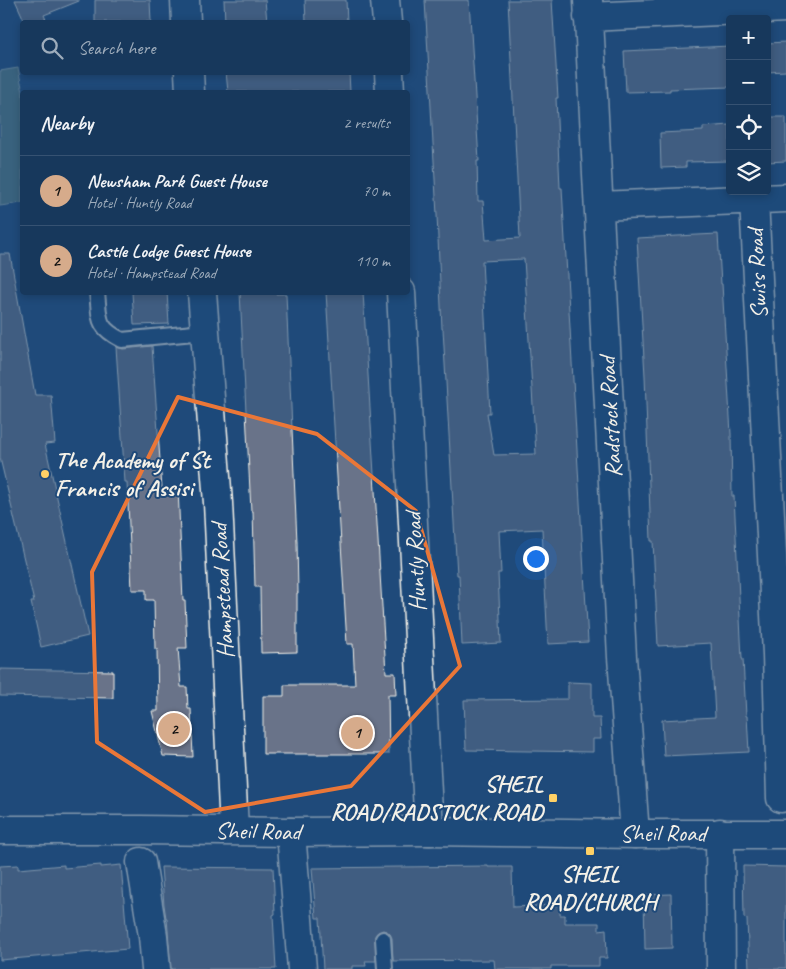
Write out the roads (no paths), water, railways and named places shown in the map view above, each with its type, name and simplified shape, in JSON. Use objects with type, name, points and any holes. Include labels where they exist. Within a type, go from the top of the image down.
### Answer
[{"type":"street","points":[[185,0],[186,20]]},
{"type":"street","points":[[386,0],[387,20]]},
{"type":"street","points":[[588,9],[786,8]]},
{"type":"street","name":"Radstock Road","points":[[588,9],[622,656],[635,834]]},
{"type":"street","points":[[189,75],[190,90]]},
{"type":"street","points":[[389,75],[390,90]]},
{"type":"street","points":[[599,206],[786,198]]},
{"type":"street","name":"Swiss Road","points":[[754,200],[777,654],[781,798]]},
{"type":"street","name":"Hampstead Road","points":[[202,295],[218,503],[234,830]]},
{"type":"street","name":"Huntly Road","points":[[401,295],[429,831]]},
{"type":"street","name":"Sheil Road","points":[[0,830],[786,834]]},
{"type":"street","points":[[291,832],[302,969]]},
{"type":"street","points":[[720,833],[721,969]]},
{"type":"street","points":[[141,862],[153,936],[156,969],[150,969]]},
{"type":"lane","points":[[97,295],[100,323],[110,334],[122,340],[204,332]]},
{"type":"lane","points":[[383,939],[385,969]]},
{"type":"place","name":"The Academy of St Francis of Assisi","points":[[45,474]]},
{"type":"place","name":"Castle Lodge Guest House","points":[[174,729]]},
{"type":"place","name":"Newsham Park Guest House","points":[[357,733]]},
{"type":"place","name":"SHEIL ROAD/RADSTOCK ROAD","points":[[553,798]]},
{"type":"place","name":"SHEIL ROAD/CHURCH","points":[[590,851]]}]
